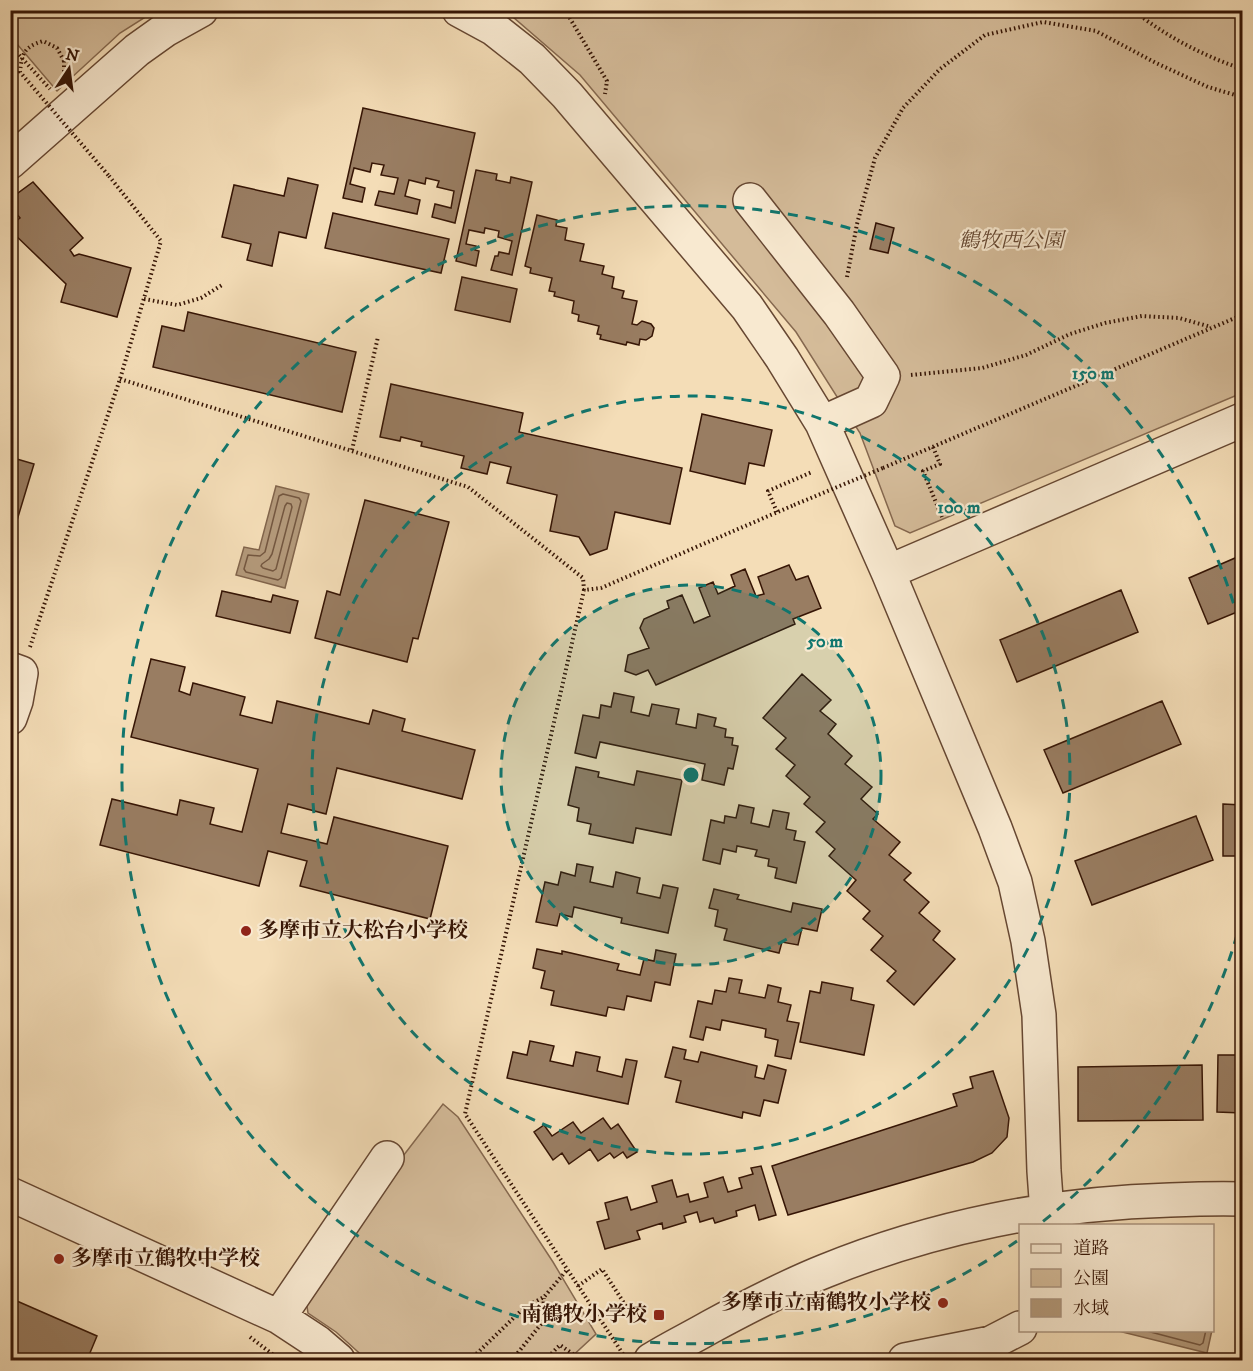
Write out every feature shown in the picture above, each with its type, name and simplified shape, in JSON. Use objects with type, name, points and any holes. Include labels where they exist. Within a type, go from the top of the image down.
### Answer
[{"type":"street","points":[[10,162],[137,50],[165,30],[201,10]]},
{"type":"street","points":[[459,10],[494,29],[532,59],[567,95],[747,307],[822,423],[888,572],[991,817],[1015,882],[1028,941],[1039,1015],[1047,1218]]},
{"type":"street","points":[[750,200],[840,313],[883,376],[871,401],[822,423]]},
{"type":"street","points":[[888,572],[1242,420]]},
{"type":"street","points":[[10,718],[16,700],[16,671]]},
{"type":"street","points":[[279,1317],[387,1158]]},
{"type":"street","points":[[10,1194],[279,1317],[317,1342],[338,1360]]},
{"type":"street","points":[[651,1360],[741,1310],[824,1271],[892,1246],[960,1228],[1047,1218],[1136,1201],[1242,1199]]},
{"type":"street","points":[[905,1360],[960,1356],[1019,1329]]},
{"type":"path","points":[[565,10],[607,81],[604,101]]},
{"type":"path","points":[[1133,10],[1152,26],[1189,46],[1242,69]]},
{"type":"path","points":[[840,313],[857,224],[876,158],[903,108],[940,69],[985,35],[1043,22],[1096,31],[1155,63],[1208,87],[1242,97]]},
{"type":"path","points":[[16,671],[120,379],[161,241],[110,176],[20,72],[21,57],[30,45],[43,41],[57,48],[64,61]]},
{"type":"path","points":[[10,45],[45,83]]},
{"type":"path","points":[[144,299],[177,305],[201,298],[222,285]]},
{"type":"path","points":[[584,590],[601,588],[1242,315]]},
{"type":"path","points":[[883,376],[921,375],[982,368],[1026,355],[1070,334],[1105,323],[1143,316],[1179,318],[1212,328]]},
{"type":"path","points":[[352,450],[378,337]]},
{"type":"path","points":[[120,379],[468,487],[583,578],[584,590],[465,1114],[627,1360]]},
{"type":"path","points":[[933,447],[940,464],[923,471],[946,525]]},
{"type":"path","points":[[777,512],[768,491],[821,469]]},
{"type":"path","points":[[578,1286],[602,1269],[635,1320]]},
{"type":"path","points":[[470,1360],[525,1307],[544,1297],[567,1270]]},
{"type":"path","points":[[512,1360],[542,1323],[544,1297]]},
{"type":"path","points":[[545,1360],[560,1345],[580,1359]]},
{"type":"green space","points":[[10,11],[155,11],[120,33],[57,91],[11,37]]},
{"type":"green space","name":"鶴牧西公園","points":[[506,11],[1242,11],[1242,393],[910,533],[895,526],[860,433],[796,332],[580,75]]},
{"type":"green space","points":[[443,1104],[458,1117],[553,1262],[596,1334],[568,1360],[367,1360],[336,1332],[308,1313],[305,1293]]},
{"type":"water","points":[[276,486],[309,494],[285,588],[236,575],[244,547],[259,550]]},
{"type":"water","points":[[1122,1332],[1212,1332],[1207,1353]]},
{"type":"building","points":[[363,108],[475,133],[455,223],[432,217],[435,204],[451,208],[454,191],[437,187],[439,181],[426,178],[425,184],[409,180],[405,196],[420,200],[417,214],[375,205],[379,191],[394,194],[398,178],[381,175],[384,165],[372,163],[370,172],[354,168],[350,184],[365,188],[362,202],[343,198]]},
{"type":"building","points":[[476,170],[497,174],[496,180],[510,183],[511,177],[532,182],[512,275],[491,270],[495,256],[498,256],[499,252],[509,254],[512,241],[498,237],[499,231],[485,228],[484,233],[469,230],[466,244],[476,246],[475,250],[479,251],[476,266],[456,261]]},
{"type":"building","points":[[288,178],[318,185],[306,238],[279,232],[272,266],[247,260],[251,244],[222,237],[234,185],[284,196]]},
{"type":"building","points":[[33,182],[83,238],[70,250],[74,256],[79,254],[131,268],[117,317],[61,302],[66,284],[10,230],[10,226],[20,218],[10,206],[10,199]]},
{"type":"building","points":[[333,213],[449,239],[441,273],[325,248]]},
{"type":"building","points":[[537,215],[557,220],[556,226],[567,228],[565,240],[584,244],[580,261],[604,266],[602,274],[614,277],[612,288],[624,291],[622,298],[637,301],[632,324],[637,325],[642,321],[651,324],[654,328],[652,336],[646,340],[640,339],[639,345],[627,342],[626,345],[600,339],[601,335],[597,334],[599,326],[578,321],[579,315],[572,313],[574,301],[554,296],[555,292],[549,291],[552,278],[530,273],[531,268],[525,266]]},
{"type":"building","points":[[876,223],[894,228],[888,253],[870,249]]},
{"type":"building","points":[[462,277],[517,289],[510,322],[455,310]]},
{"type":"building","points":[[188,312],[356,352],[342,412],[153,367],[162,326],[184,331]]},
{"type":"building","points":[[391,384],[523,413],[519,432],[682,468],[670,524],[615,512],[607,549],[590,555],[579,537],[550,531],[557,495],[507,483],[511,467],[490,462],[487,474],[461,468],[464,456],[421,446],[422,442],[401,437],[400,441],[380,437]]},
{"type":"building","points":[[702,414],[772,430],[764,466],[749,463],[745,484],[690,471]]},
{"type":"building","points":[[10,457],[34,464],[15,527],[10,526]]},
{"type":"building","points":[[365,500],[449,522],[418,639],[413,638],[407,662],[315,638],[327,591],[340,595]]},
{"type":"building","points":[[1242,555],[1242,610],[1208,624],[1189,578]]},
{"type":"building","points":[[789,565],[796,580],[808,576],[821,608],[793,619],[795,624],[656,685],[648,670],[636,675],[625,671],[628,655],[649,648],[640,628],[644,619],[669,608],[667,601],[682,595],[694,623],[710,616],[699,588],[713,582],[718,594],[735,586],[731,575],[745,569],[756,596],[764,594],[758,577]]},
{"type":"building","points":[[1121,590],[1138,632],[1017,682],[1000,640]]},
{"type":"building","points":[[222,591],[271,602],[273,595],[298,601],[290,633],[216,616]]},
{"type":"building","points":[[151,659],[185,667],[179,691],[190,695],[193,683],[245,697],[240,715],[272,723],[277,701],[369,724],[373,710],[405,719],[402,731],[475,750],[462,799],[337,768],[326,814],[288,804],[281,833],[327,844],[334,817],[448,846],[430,919],[300,886],[307,861],[268,851],[259,886],[100,845],[112,799],[177,815],[180,800],[214,808],[210,824],[242,832],[258,769],[131,737]]},
{"type":"building","points":[[802,674],[831,700],[820,711],[836,724],[828,734],[852,756],[845,764],[872,787],[861,799],[878,814],[873,819],[900,842],[889,855],[911,873],[904,880],[929,902],[919,913],[940,931],[933,940],[955,959],[914,1005],[887,981],[896,971],[871,950],[883,936],[863,919],[870,911],[847,891],[856,880],[829,856],[835,849],[816,832],[825,822],[804,804],[810,797],[786,776],[795,765],[776,749],[786,738],[763,718]]},
{"type":"building","points":[[614,693],[634,697],[631,712],[649,716],[652,704],[679,709],[676,724],[696,728],[698,714],[716,718],[714,726],[726,729],[725,737],[733,738],[732,745],[738,746],[733,769],[728,768],[724,785],[702,780],[705,764],[600,742],[596,758],[575,753],[583,715],[599,718],[601,705],[611,707]]},
{"type":"building","points":[[1162,701],[1181,744],[1063,793],[1044,750]]},
{"type":"building","points":[[576,767],[599,772],[598,777],[634,785],[637,771],[682,780],[671,835],[636,828],[633,843],[589,834],[591,824],[577,821],[579,808],[568,805]]},
{"type":"building","points":[[1223,804],[1242,805],[1242,856],[1223,856]]},
{"type":"building","points":[[739,805],[754,808],[751,823],[769,827],[773,810],[789,813],[786,829],[796,831],[794,840],[805,842],[796,883],[775,878],[777,868],[768,866],[769,859],[755,856],[757,850],[737,846],[736,852],[723,849],[720,864],[703,860],[711,820],[724,823],[725,816],[736,818]]},
{"type":"building","points":[[1196,816],[1213,860],[1092,905],[1075,861]]},
{"type":"building","points":[[577,864],[593,867],[590,882],[613,887],[616,872],[640,878],[637,893],[660,898],[663,885],[678,888],[668,933],[621,923],[622,918],[574,907],[572,917],[560,914],[557,926],[536,922],[545,882],[558,885],[561,872],[575,876]]},
{"type":"building","points":[[714,889],[739,895],[737,899],[791,912],[793,903],[822,909],[817,931],[802,928],[798,945],[782,942],[779,953],[724,940],[727,929],[715,926],[718,910],[709,908]]},
{"type":"building","points":[[537,949],[562,954],[562,951],[619,964],[617,970],[640,975],[644,959],[654,961],[656,950],[676,954],[670,985],[655,982],[651,1001],[627,996],[624,1010],[608,1007],[606,1016],[551,1005],[554,991],[541,988],[545,971],[533,968]]},
{"type":"building","points":[[729,978],[742,980],[739,993],[765,998],[768,985],[781,988],[778,1002],[791,1005],[787,1021],[799,1023],[791,1059],[775,1056],[778,1040],[765,1037],[766,1029],[722,1020],[720,1030],[706,1027],[703,1040],[690,1037],[698,1001],[712,1004],[715,990],[726,992]]},
{"type":"building","points":[[822,982],[853,988],[851,1000],[874,1005],[864,1055],[800,1042],[810,991],[820,993]]},
{"type":"building","points":[[530,1041],[554,1046],[550,1061],[573,1066],[576,1052],[600,1057],[597,1071],[622,1077],[626,1059],[637,1061],[628,1104],[507,1078],[513,1052],[527,1055]]},
{"type":"building","points":[[673,1047],[686,1050],[684,1059],[698,1062],[701,1052],[757,1066],[755,1077],[764,1079],[768,1065],[786,1070],[778,1103],[764,1100],[760,1116],[743,1112],[742,1118],[676,1102],[681,1081],[665,1077]]},
{"type":"building","points":[[1218,1055],[1242,1055],[1242,1113],[1217,1112]]},
{"type":"building","points":[[1202,1065],[1203,1120],[1078,1121],[1078,1067]]},
{"type":"building","points":[[993,1071],[1009,1118],[1007,1137],[992,1153],[973,1162],[788,1215],[772,1166],[957,1106],[953,1094],[973,1088],[970,1077]]},
{"type":"building","points":[[603,1118],[611,1129],[618,1124],[637,1152],[627,1158],[623,1152],[614,1158],[610,1153],[598,1161],[590,1149],[569,1164],[562,1153],[553,1160],[534,1132],[544,1125],[552,1136],[573,1122],[581,1133]]},
{"type":"building","points":[[761,1166],[776,1215],[759,1220],[755,1205],[736,1211],[737,1216],[715,1223],[713,1218],[700,1222],[697,1212],[684,1216],[686,1222],[663,1229],[662,1223],[637,1231],[640,1239],[605,1249],[597,1222],[609,1219],[605,1203],[627,1197],[631,1210],[657,1202],[652,1186],[672,1180],[677,1197],[688,1194],[690,1202],[708,1197],[704,1183],[723,1177],[728,1192],[742,1188],[739,1178],[753,1174],[751,1168]]},
{"type":"building","points":[[10,1298],[97,1336],[87,1360],[10,1360]]},
{"type":"place","name":"多摩市立大松台小学校","points":[[246,931]]},
{"type":"place","name":"多摩市立鶴牧中学校","points":[[59,1259]]},
{"type":"place","name":"多摩市立南鶴牧小学校","points":[[943,1303]]},
{"type":"place","name":"南鶴牧小学校","points":[[659,1315]]}]
